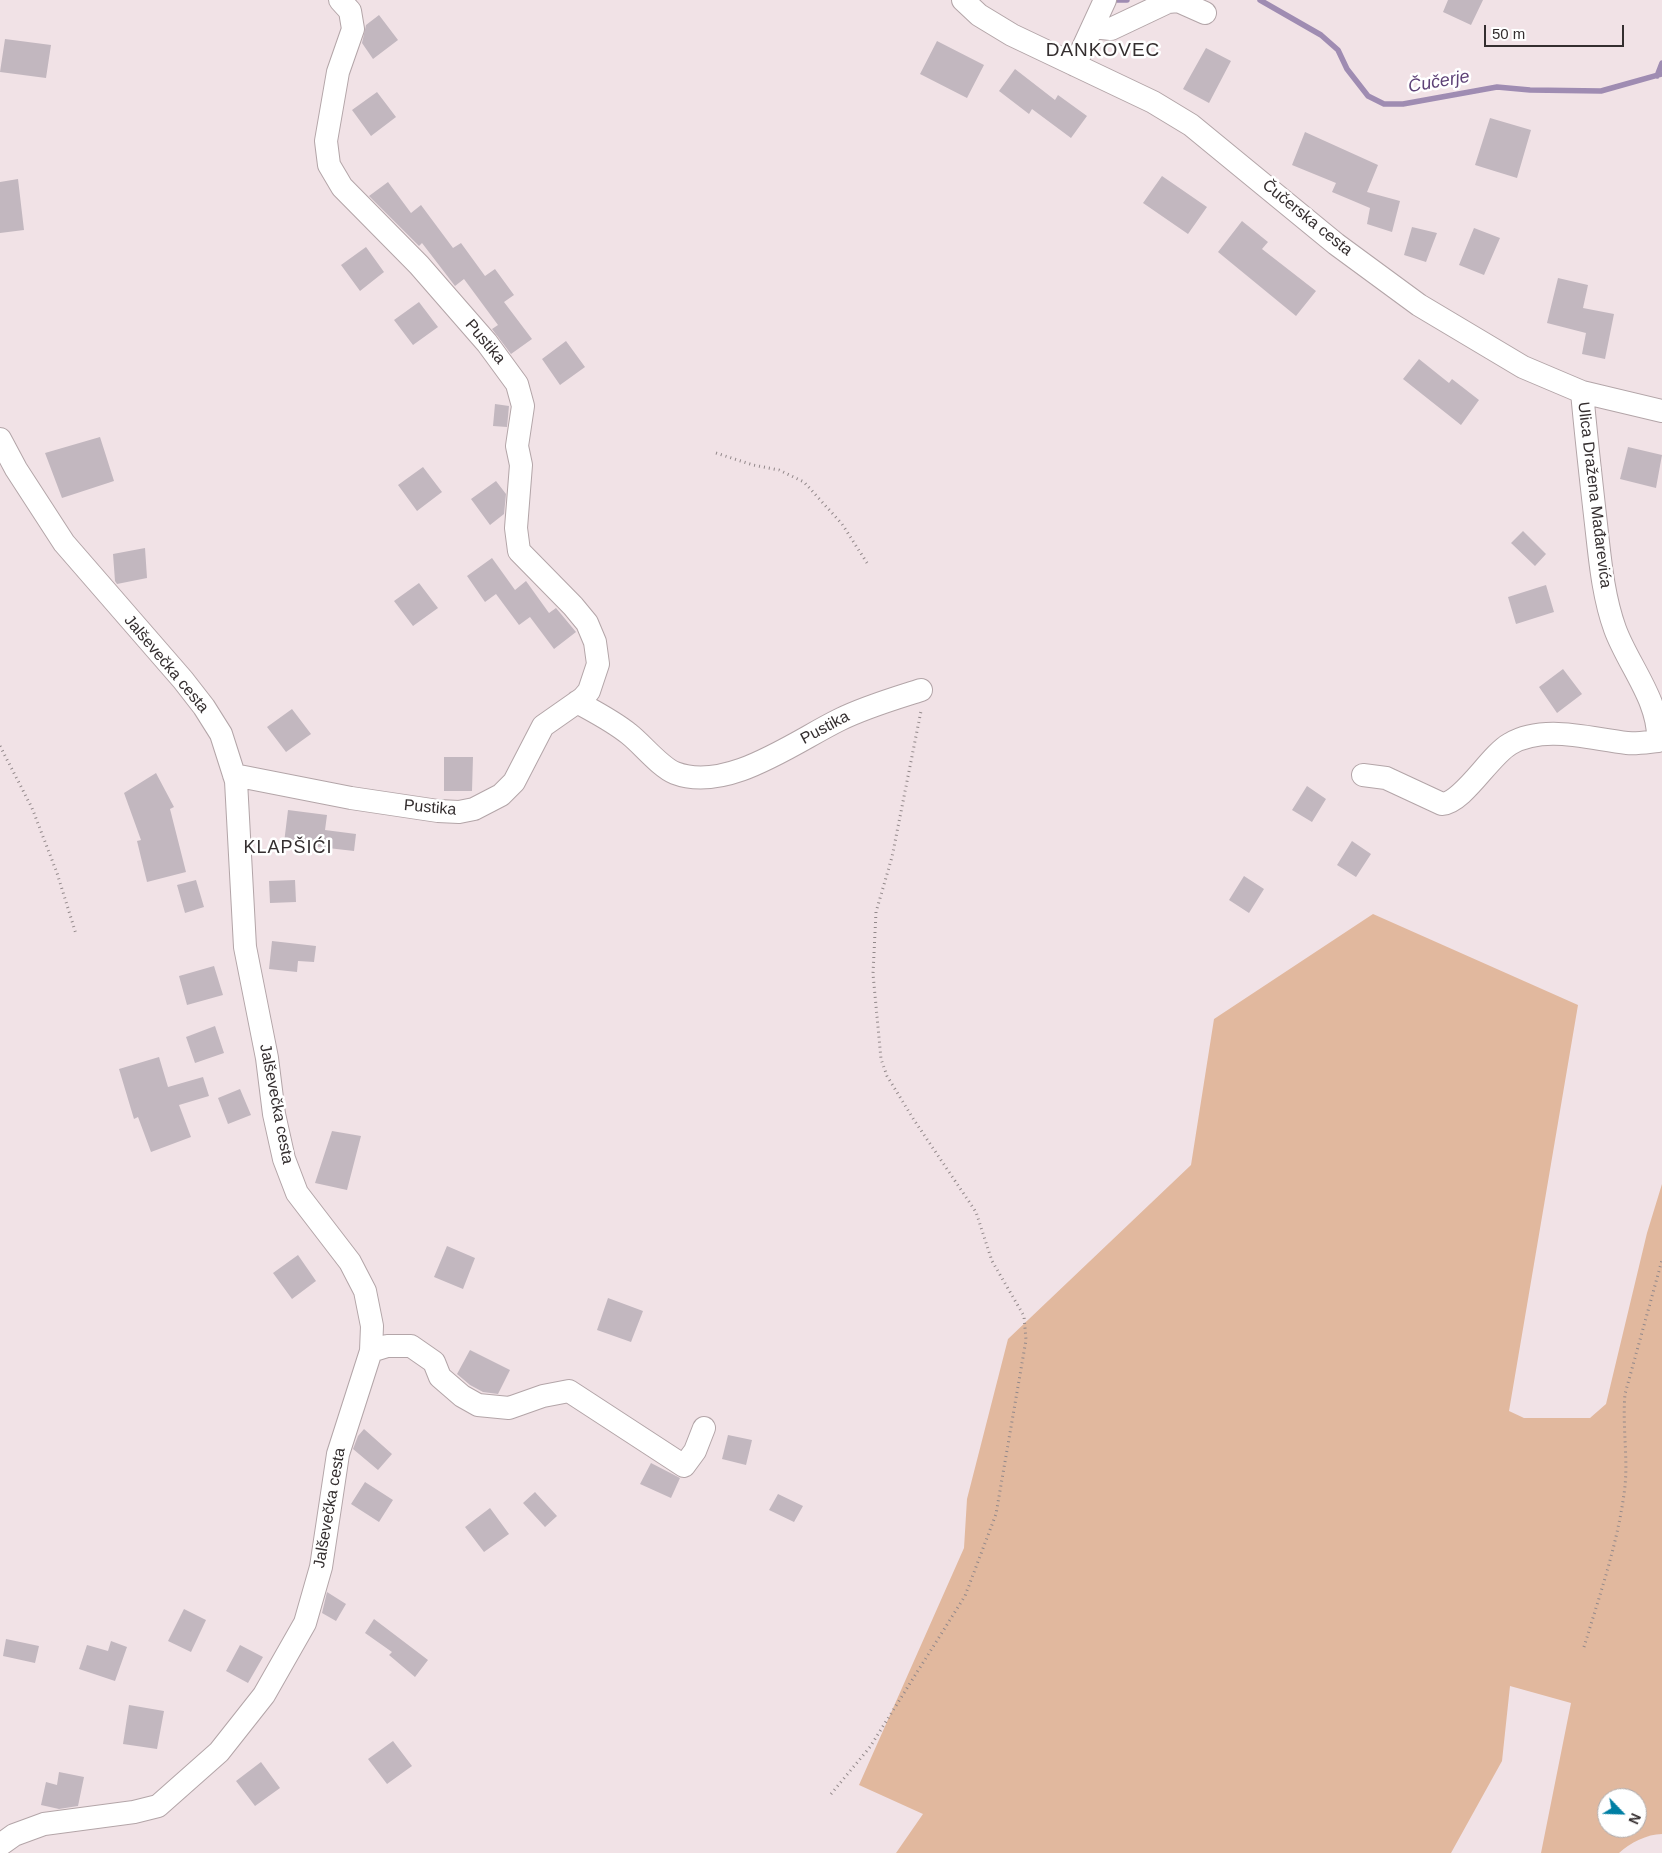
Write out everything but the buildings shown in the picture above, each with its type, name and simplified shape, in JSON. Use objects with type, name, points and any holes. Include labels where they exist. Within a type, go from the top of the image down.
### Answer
[{"type":"street","name":"Pustika","points":[[234,775],[351,798],[438,812],[459,812],[474,809],[501,795],[514,782],[543,726],[589,691],[598,664],[595,642],[587,623],[542,573],[519,551],[516,540],[522,476],[517,446],[523,406],[517,384],[486,343],[419,265],[342,187],[329,165],[326,141],[338,72],[353,29],[350,11],[340,0]]},
{"type":"street","name":"Čučerska cesta","points":[[963,0],[979,15],[1012,36],[1152,102],[1191,125],[1336,244],[1419,305],[1523,367],[1582,392],[1662,412]]},
{"type":"street","points":[[1076,65],[1099,14],[1111,29],[1168,2],[1178,1],[1206,13]]},
{"type":"street","name":"Ulica Dražena Mađarevića","points":[[1363,775],[1386,778],[1442,804],[1446,804],[1456,797],[1502,748],[1525,737],[1544,734],[1630,743],[1658,741],[1658,730],[1652,707],[1615,628],[1601,570],[1582,392]]},
{"type":"street","name":"Jalševečka cesta","points":[[0,439],[16,469],[64,543],[204,707],[221,734],[234,775],[245,946],[267,1058],[274,1114],[284,1159],[297,1193],[350,1262],[365,1291],[372,1326],[371,1351],[338,1454],[321,1567],[305,1623],[264,1695],[219,1752],[158,1806],[134,1812],[44,1824],[14,1835],[0,1845]]},
{"type":"street","name":"Pustika","points":[[577,702],[629,733],[672,772],[696,778],[737,771],[788,748],[839,720],[868,707],[921,690]]},
{"type":"street","points":[[371,1351],[387,1346],[411,1346],[434,1362],[440,1377],[462,1396],[478,1405],[509,1408],[543,1396],[569,1391],[684,1466],[695,1451],[704,1428]]},
{"type":"path","points":[[716,453],[753,465],[778,470],[804,482],[842,524],[869,566]]},
{"type":"path","points":[[831,1794],[870,1747],[965,1596],[996,1514],[1026,1340],[1024,1316],[992,1261],[976,1212],[914,1120],[888,1076],[881,1059],[873,974],[876,912],[892,857],[922,707],[921,690]]},
{"type":"path","points":[[0,746],[32,808],[57,873],[76,934]]},
{"type":"path","points":[[1584,1647],[1614,1544],[1624,1493],[1623,1416],[1625,1394],[1662,1260]]},
{"type":"shaded area","points":[[1373,914],[1578,1005],[1509,1411],[1524,1418],[1590,1418],[1606,1404],[1647,1233],[1662,1184],[1662,1834],[1647,1837],[1647,1788],[1597,1788],[1597,1838],[1644,1838],[1619,1853],[1541,1853],[1571,1703],[1510,1686],[1502,1761],[1451,1853],[896,1853],[923,1814],[859,1785],[964,1548],[967,1499],[1008,1339],[1191,1165],[1214,1019]]},
{"type":"waterway","name":"Čučerje","points":[[1115,0],[1127,0]]},
{"type":"waterway","name":"Čučerje","points":[[1260,0],[1321,35],[1338,50],[1347,69],[1368,96],[1384,104],[1403,104],[1497,87],[1530,90],[1601,91],[1662,74]]},
{"type":"waterway","points":[[1657,76],[1662,63]]},
{"type":"district","name":"DANKOVEC","points":[[1103,51]]},
{"type":"district","name":"KLAPŠIĆI","points":[[288,848]]}]
